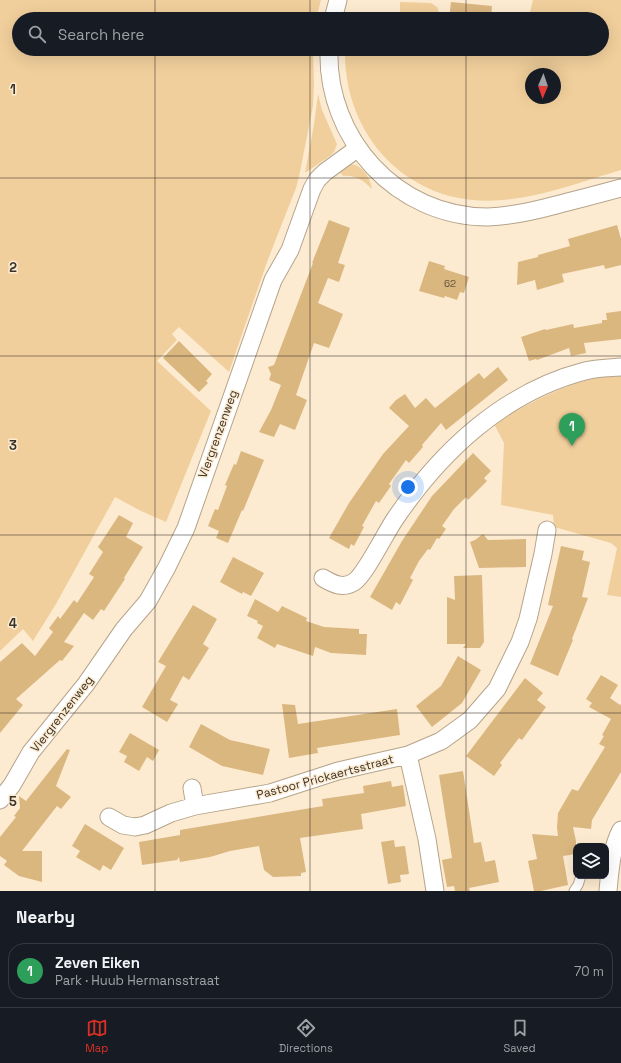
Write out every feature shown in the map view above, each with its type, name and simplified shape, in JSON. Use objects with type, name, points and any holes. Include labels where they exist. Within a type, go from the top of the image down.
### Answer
[{"type":"street","points":[[335,12],[338,0]]},
{"type":"street","points":[[329,56],[334,97],[342,119],[358,148],[372,166],[397,188],[431,206],[460,214],[486,217],[522,213],[621,188]]},
{"type":"street","name":"Viergrenzenweg","points":[[0,800],[12,785],[31,752],[86,684],[124,630],[148,601],[167,567],[186,528],[273,280],[290,250],[312,188],[320,176],[358,148]]},
{"type":"street","points":[[323,578],[333,584],[345,586],[355,582],[412,493],[458,442],[493,414],[527,392],[586,370],[621,367]]},
{"type":"street","name":"Pastoor Prickaertsstraat","points":[[109,817],[123,825],[135,827],[145,825],[195,806],[270,793],[338,770],[408,755],[441,741],[470,720],[497,689],[518,648],[528,619],[547,530]]},
{"type":"street","name":"Pastoor Prickaertsstraat","points":[[408,755],[427,839],[435,891]]},
{"type":"street","points":[[192,788],[195,806]]},
{"type":"street","points":[[609,862],[621,830]]},
{"type":"street","points":[[608,879],[608,891]]},
{"type":"lane","points":[[574,891],[578,886],[580,879]]},
{"type":"shaded area","points":[[0,0],[321,0],[318,12],[12,12],[12,56],[313,56],[314,85],[313,106],[296,188],[267,262],[229,372],[179,327],[172,334],[177,340],[157,361],[211,411],[166,522],[115,497],[56,604],[33,641],[23,629],[0,651]]},
{"type":"shaded area","points":[[533,0],[621,0],[621,170],[533,196],[503,200],[470,200],[440,193],[412,180],[389,162],[370,139],[356,112],[347,82],[345,56],[609,56],[609,12],[530,12]]},
{"type":"shaded area","points":[[400,2],[431,3],[437,7],[439,12],[400,12]]},
{"type":"shaded area","points":[[318,94],[322,110],[337,144],[331,155],[305,173],[314,124]]},
{"type":"shaded area","points":[[349,164],[358,166],[365,172],[372,189],[359,179],[352,176],[343,176],[338,170]]},
{"type":"shaded area","points":[[621,375],[621,597],[607,595],[617,548],[611,543],[554,527],[553,515],[501,505],[504,443],[494,424],[539,399],[571,385],[587,380]]},
{"type":"building","points":[[451,2],[492,6],[492,12],[450,12]]},
{"type":"building","points":[[329,220],[350,228],[338,263],[345,265],[339,282],[328,278],[318,303],[343,314],[329,348],[314,343],[296,395],[307,400],[295,430],[280,424],[274,437],[259,432],[271,410],[281,385],[269,380],[271,374],[268,367],[274,365]]},
{"type":"building","points":[[617,225],[621,239],[621,265],[605,269],[604,265],[562,274],[564,282],[537,290],[535,280],[517,285],[518,262],[570,246],[568,239]]},
{"type":"building","points":[[429,261],[445,266],[444,269],[469,277],[464,293],[460,292],[457,300],[419,291]]},
{"type":"building","points":[[621,311],[621,339],[584,343],[586,353],[571,356],[569,348],[537,360],[529,361],[521,337],[545,329],[573,324],[574,328],[602,323],[602,320],[607,320],[606,313]]},
{"type":"building","points":[[179,341],[212,374],[206,381],[208,383],[199,392],[163,358]]},
{"type":"building","points":[[498,367],[508,380],[446,430],[441,423],[409,463],[406,460],[389,484],[391,486],[379,503],[376,501],[362,526],[364,527],[354,546],[351,544],[349,549],[329,538],[349,503],[383,454],[409,426],[389,408],[396,400],[405,394],[415,408],[426,398],[435,408],[479,373],[484,379]]},
{"type":"building","points":[[241,451],[264,460],[228,543],[216,538],[219,531],[208,526],[215,509],[218,510],[227,486],[225,485],[234,464],[236,465]]},
{"type":"building","points":[[473,453],[491,471],[484,478],[487,481],[468,500],[466,497],[454,509],[442,526],[446,529],[439,539],[437,538],[430,550],[428,549],[419,561],[410,578],[413,580],[400,605],[396,602],[392,610],[370,597],[402,541],[432,496]]},
{"type":"building","points":[[119,515],[133,523],[126,537],[143,547],[124,578],[125,579],[104,611],[101,609],[93,620],[84,613],[64,642],[74,646],[62,661],[60,660],[16,699],[23,705],[0,733],[0,662],[22,643],[35,656],[53,632],[49,628],[58,616],[60,619],[74,600],[77,603],[94,577],[89,574],[103,552],[98,547]]},
{"type":"building","points":[[483,534],[488,540],[526,539],[526,567],[479,568],[470,542]]},
{"type":"building","points":[[561,546],[584,551],[582,560],[590,562],[582,597],[588,598],[558,676],[530,664],[553,606],[548,605]]},
{"type":"building","points":[[233,557],[264,573],[251,596],[243,592],[242,594],[220,582]]},
{"type":"building","points":[[482,575],[484,642],[480,648],[463,648],[466,644],[447,644],[447,597],[455,600],[454,576]]},
{"type":"building","points":[[255,599],[278,612],[282,606],[307,618],[306,621],[324,627],[359,629],[359,634],[367,634],[366,655],[331,653],[315,647],[313,656],[277,644],[275,648],[257,638],[263,626],[257,623],[258,621],[247,616]]},
{"type":"building","points":[[193,605],[217,619],[203,644],[209,648],[189,680],[183,676],[170,700],[178,704],[167,722],[142,707],[166,666],[158,662]]},
{"type":"building","points":[[458,656],[481,670],[462,703],[432,727],[416,706],[441,686]]},
{"type":"building","points":[[601,675],[618,685],[610,698],[620,705],[621,704],[621,772],[592,820],[591,829],[573,827],[576,843],[573,843],[573,854],[563,856],[568,885],[541,891],[534,891],[528,861],[537,859],[532,834],[558,836],[558,813],[572,789],[578,791],[605,747],[599,744],[611,719],[589,707],[592,703],[586,699]]},
{"type":"building","points":[[525,678],[543,693],[537,700],[546,707],[522,740],[519,738],[500,763],[502,765],[494,776],[466,756]]},
{"type":"building","points":[[282,704],[295,705],[298,724],[397,709],[400,735],[317,748],[318,753],[289,758]]},
{"type":"building","points":[[201,724],[230,740],[270,749],[263,775],[222,766],[189,747]]},
{"type":"building","points":[[130,733],[159,750],[153,761],[147,757],[139,771],[124,762],[127,756],[119,752]]},
{"type":"building","points":[[67,749],[70,750],[56,786],[71,797],[61,809],[57,806],[22,851],[42,851],[42,882],[19,876],[4,865],[7,861],[0,856],[0,837],[16,817],[14,816],[20,808],[19,796],[26,801]]},
{"type":"building","points":[[463,771],[474,843],[481,842],[485,862],[495,860],[499,882],[469,888],[470,891],[455,891],[454,886],[447,887],[442,860],[452,858],[439,775]]},
{"type":"building","points":[[391,781],[392,787],[403,785],[406,806],[361,814],[363,829],[300,838],[306,872],[301,873],[301,876],[273,877],[264,870],[259,846],[180,862],[179,857],[177,860],[142,865],[139,842],[180,835],[180,830],[323,806],[322,799],[364,793],[363,786]]},
{"type":"building","points":[[85,824],[124,848],[111,870],[103,865],[100,871],[76,857],[80,851],[72,846]]},
{"type":"building","points":[[394,840],[395,847],[405,846],[409,874],[400,875],[401,882],[388,884],[381,842]]},
{"type":"place","name":"Zeven Eiken","points":[[572,446]]}]
